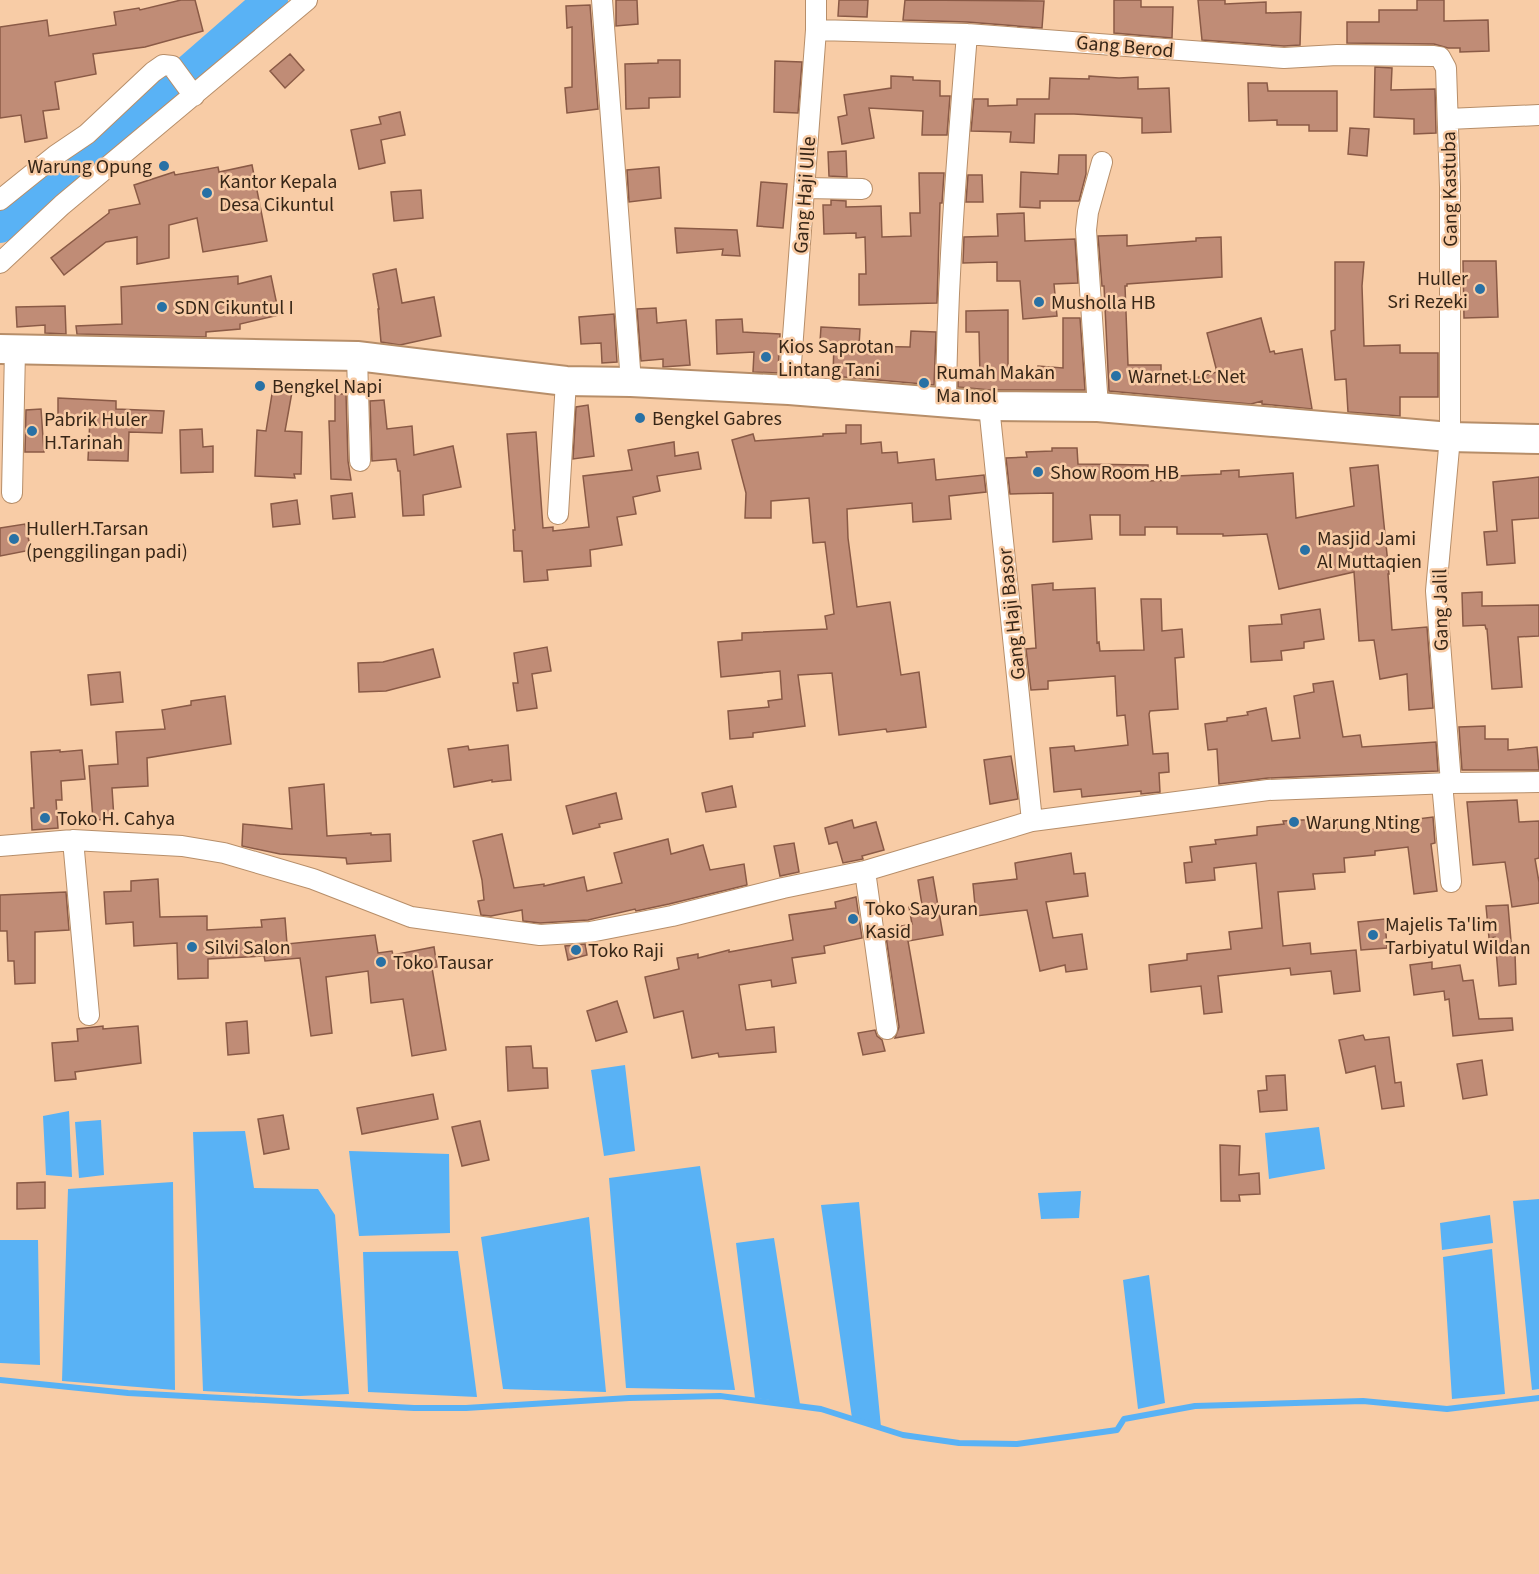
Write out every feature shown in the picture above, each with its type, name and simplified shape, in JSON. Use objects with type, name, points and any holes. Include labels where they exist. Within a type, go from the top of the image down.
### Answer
[{"type":"street","points":[[0,263],[190,90],[307,0]]},
{"type":"street","points":[[602,0],[631,382]]},
{"type":"street","name":"Gang Haji Ulle","points":[[789,390],[816,30],[816,0]]},
{"type":"street","name":"Gang Berod","points":[[816,30],[967,34],[1273,57],[1434,56]]},
{"type":"street","points":[[946,402],[947,315],[967,34]]},
{"type":"street","name":"Gang Kastuba","points":[[1434,56],[1440,57],[1446,68],[1450,437]]},
{"type":"street","points":[[0,200],[56,155],[87,134],[153,72],[163,66],[172,66],[190,90]]},
{"type":"street","points":[[1448,119],[1539,115]]},
{"type":"street","points":[[1098,407],[1086,230],[1088,212],[1102,162]]},
{"type":"street","points":[[804,188],[861,189]]},
{"type":"street","points":[[12,493],[8,350],[357,356],[566,381],[789,390],[989,406],[1098,407],[1450,437],[1539,439]]},
{"type":"street","points":[[357,356],[360,461]]},
{"type":"street","points":[[558,514],[566,381]]},
{"type":"street","name":"Gang Haji Basor","points":[[989,406],[1032,821]]},
{"type":"street","name":"Gang Jalil","points":[[1450,437],[1436,591],[1451,882]]},
{"type":"street","points":[[0,846],[73,840],[143,842],[224,853],[313,879],[411,917],[540,934],[590,932],[672,916],[783,888],[865,871],[1032,821],[1268,790],[1539,782]]},
{"type":"street","points":[[73,840],[89,1014]]},
{"type":"street","points":[[865,871],[887,1029]]},
{"type":"water","points":[[625,1065],[635,1151],[604,1156],[591,1070]]},
{"type":"water","points":[[69,1111],[72,1177],[46,1175],[43,1116]]},
{"type":"water","points":[[101,1120],[104,1175],[79,1178],[75,1122]]},
{"type":"water","points":[[1319,1127],[1325,1169],[1269,1179],[1265,1133]]},
{"type":"water","points":[[245,1131],[254,1188],[318,1189],[335,1215],[349,1394],[299,1396],[203,1391],[193,1132]]},
{"type":"water","points":[[349,1151],[449,1154],[450,1233],[359,1236]]},
{"type":"water","points":[[700,1166],[735,1390],[626,1388],[609,1178]]},
{"type":"water","points":[[173,1182],[175,1390],[62,1381],[68,1189]]},
{"type":"water","points":[[1081,1191],[1079,1218],[1041,1219],[1038,1193]]},
{"type":"water","points":[[1539,1199],[1539,1389],[1532,1390],[1513,1201]]},
{"type":"water","points":[[859,1202],[881,1427],[852,1418],[821,1205]]},
{"type":"water","points":[[1490,1215],[1493,1243],[1442,1250],[1440,1223]]},
{"type":"water","points":[[589,1217],[606,1392],[503,1389],[481,1237]]},
{"type":"water","points":[[774,1238],[800,1404],[755,1398],[736,1243]]},
{"type":"water","points":[[0,1240],[38,1240],[40,1365],[0,1363]]},
{"type":"water","points":[[1492,1249],[1505,1394],[1452,1399],[1443,1257]]},
{"type":"water","points":[[458,1251],[477,1397],[368,1392],[363,1252]]},
{"type":"water","points":[[1149,1275],[1165,1403],[1138,1409],[1123,1280]]},
{"type":"building","points":[[181,0],[195,0],[203,31],[145,47],[93,54],[96,74],[55,82],[59,109],[43,111],[47,138],[25,142],[21,115],[0,118],[0,27],[47,20],[49,36],[116,25],[114,12],[139,8],[140,10]]},
{"type":"building","points":[[616,0],[637,0],[638,24],[616,26]]},
{"type":"building","points":[[839,0],[868,0],[867,17],[838,16]]},
{"type":"building","points":[[905,0],[1044,1],[1042,28],[903,20]]},
{"type":"building","points":[[1114,0],[1141,0],[1141,7],[1173,7],[1172,38],[1114,33]]},
{"type":"building","points":[[1198,0],[1225,0],[1225,4],[1266,2],[1266,13],[1301,12],[1300,45],[1284,46],[1202,40]]},
{"type":"building","points":[[1417,0],[1444,0],[1444,21],[1488,20],[1489,51],[1460,52],[1460,48],[1448,48],[1434,44],[1347,43],[1347,22],[1379,22],[1379,10],[1417,10]]},
{"type":"building","points":[[590,5],[598,109],[567,113],[565,88],[572,87],[572,27],[567,28],[566,6]]},
{"type":"building","points":[[290,54],[304,70],[285,88],[270,71]]},
{"type":"building","points":[[658,60],[680,60],[680,97],[649,98],[649,108],[626,109],[625,64],[658,63]]},
{"type":"building","points":[[775,61],[802,62],[798,113],[774,112]]},
{"type":"building","points":[[1375,67],[1392,68],[1391,90],[1435,89],[1436,133],[1414,134],[1414,119],[1374,117]]},
{"type":"building","points":[[891,76],[940,81],[940,96],[950,96],[947,135],[922,135],[923,111],[869,108],[874,138],[842,144],[838,117],[847,115],[844,95],[891,88]]},
{"type":"building","points":[[1089,76],[1138,77],[1138,89],[1169,88],[1171,132],[1142,133],[1142,118],[1074,114],[1035,114],[1034,143],[1010,142],[1011,132],[971,131],[974,99],[988,99],[988,106],[1017,105],[1017,99],[1049,99],[1050,78],[1089,79]]},
{"type":"building","points":[[1248,83],[1267,83],[1268,91],[1337,91],[1337,131],[1309,131],[1309,125],[1277,125],[1277,120],[1249,121]]},
{"type":"building","points":[[400,112],[405,135],[381,140],[385,163],[359,169],[351,130],[381,124],[379,117]]},
{"type":"building","points":[[1350,128],[1369,129],[1367,156],[1348,154]]},
{"type":"building","points":[[846,151],[847,177],[829,176],[828,152]]},
{"type":"building","points":[[1059,155],[1086,155],[1086,174],[1079,201],[1040,201],[1040,208],[1020,207],[1021,172],[1058,174]]},
{"type":"building","points":[[252,165],[267,241],[203,252],[197,218],[169,225],[169,258],[137,264],[137,237],[106,242],[64,275],[51,258],[109,213],[109,210],[140,204],[134,185],[174,172],[175,175],[218,167],[219,172]]},
{"type":"building","points":[[659,167],[661,198],[629,202],[627,170]]},
{"type":"building","points":[[919,173],[944,173],[942,203],[940,203],[937,303],[859,305],[859,274],[866,274],[865,237],[856,238],[856,233],[824,234],[823,205],[831,205],[831,200],[846,201],[846,207],[881,206],[882,237],[911,236],[910,213],[920,213]]},
{"type":"building","points":[[968,175],[982,175],[983,202],[966,202]]},
{"type":"building","points":[[761,182],[787,184],[783,228],[757,226]]},
{"type":"building","points":[[421,190],[423,218],[394,221],[391,192]]},
{"type":"building","points":[[1024,213],[1025,241],[1075,239],[1078,283],[1054,284],[1057,316],[1023,319],[1020,281],[997,281],[997,262],[963,263],[964,237],[998,236],[997,214]]},
{"type":"building","points":[[675,228],[737,230],[740,256],[722,255],[723,249],[677,253]]},
{"type":"building","points":[[1127,235],[1127,246],[1221,237],[1222,277],[1127,284],[1125,286],[1128,365],[1161,365],[1161,378],[1187,373],[1188,380],[1217,372],[1207,333],[1261,318],[1270,352],[1274,351],[1275,354],[1302,349],[1312,409],[1262,404],[1262,401],[1251,404],[1109,391],[1104,286],[1102,286],[1098,236]]},
{"type":"building","name":"Huller Sri Rezeki","points":[[1463,261],[1496,261],[1498,317],[1464,318]]},
{"type":"building","points":[[1335,262],[1364,262],[1362,286],[1364,346],[1400,345],[1400,353],[1438,353],[1438,397],[1400,397],[1400,416],[1348,412],[1346,379],[1335,380],[1331,331],[1335,330]]},
{"type":"building","points":[[396,269],[402,303],[434,297],[441,336],[400,345],[381,342],[379,309],[373,274]]},
{"type":"building","points":[[238,276],[238,284],[271,276],[279,315],[240,324],[240,329],[206,332],[206,337],[77,334],[76,326],[122,324],[121,287]]},
{"type":"building","points":[[65,306],[66,334],[45,333],[45,325],[17,327],[16,307]]},
{"type":"building","points":[[656,308],[657,323],[686,320],[690,365],[663,367],[663,359],[641,361],[637,309]]},
{"type":"building","points":[[1008,310],[1008,374],[1038,375],[1038,366],[1063,368],[1063,318],[1080,318],[1085,390],[990,390],[958,387],[958,378],[980,377],[979,332],[966,332],[966,311]]},
{"type":"building","points":[[614,314],[617,362],[602,363],[601,343],[581,344],[579,317]]},
{"type":"building","points":[[742,319],[743,332],[780,334],[778,373],[753,372],[754,352],[717,354],[716,320]]},
{"type":"building","points":[[821,327],[860,329],[859,346],[910,347],[911,331],[936,332],[934,385],[833,376],[834,343],[820,342]]},
{"type":"building","points":[[273,388],[292,392],[285,431],[302,432],[301,474],[294,474],[295,478],[255,476],[257,430],[266,431]]},
{"type":"building","points":[[335,394],[346,394],[348,461],[351,480],[331,479],[329,421],[335,421]]},
{"type":"building","points":[[58,398],[116,401],[116,409],[164,411],[162,433],[129,432],[128,461],[88,460],[90,418],[58,417]]},
{"type":"building","points":[[384,400],[387,429],[412,426],[414,455],[453,446],[461,487],[423,495],[424,515],[403,516],[400,471],[398,471],[396,459],[372,461],[370,401]]},
{"type":"building","points":[[588,405],[594,456],[573,459],[576,407]]},
{"type":"building","name":"Pabrik Huler H.Tarinah","points":[[41,409],[44,452],[25,452],[26,410]]},
{"type":"building","points":[[846,425],[861,425],[861,444],[881,442],[882,453],[897,452],[898,463],[934,459],[936,480],[984,475],[986,492],[949,496],[951,519],[913,522],[912,503],[847,509],[848,538],[857,607],[890,602],[901,675],[919,672],[926,727],[839,735],[832,673],[798,675],[805,726],[753,733],[753,737],[730,739],[728,711],[769,707],[768,701],[782,699],[780,671],[721,677],[718,642],[742,640],[742,633],[827,629],[825,616],[834,614],[825,542],[813,543],[809,498],[771,501],[771,518],[745,518],[746,493],[732,440],[753,434],[755,441],[846,433]]},
{"type":"building","points":[[202,429],[203,447],[213,446],[213,472],[181,473],[180,430]]},
{"type":"building","points":[[536,432],[543,528],[553,527],[553,531],[589,527],[583,476],[632,470],[628,450],[674,442],[675,456],[698,452],[701,469],[657,476],[660,491],[633,497],[636,514],[617,517],[622,545],[590,550],[591,566],[547,570],[548,580],[524,582],[522,551],[514,551],[513,530],[515,530],[507,434]]},
{"type":"building","points":[[1052,448],[1077,448],[1078,464],[1148,465],[1148,481],[1177,480],[1177,476],[1221,474],[1221,471],[1239,470],[1239,477],[1293,473],[1296,518],[1354,506],[1350,468],[1378,465],[1392,630],[1427,627],[1433,708],[1409,710],[1407,674],[1380,679],[1374,640],[1359,641],[1354,572],[1279,589],[1267,534],[1223,536],[1223,534],[1177,534],[1177,527],[1145,527],[1145,535],[1120,535],[1120,515],[1090,515],[1092,539],[1053,542],[1053,493],[1010,494],[1006,458],[1027,457],[1026,452],[1052,451]]},
{"type":"building","points":[[1539,477],[1539,518],[1512,520],[1515,563],[1487,565],[1484,532],[1497,531],[1493,482]]},
{"type":"building","points":[[352,493],[355,517],[333,519],[331,496]]},
{"type":"building","points":[[297,500],[300,524],[273,527],[271,504]]},
{"type":"building","name":"HullerH.Tarsan (penggilingan padi)","points":[[25,524],[31,550],[0,556],[0,528]]},
{"type":"building","points":[[1053,583],[1053,590],[1095,588],[1097,643],[1099,642],[1100,651],[1144,650],[1141,599],[1161,599],[1162,631],[1182,629],[1184,657],[1175,658],[1178,709],[1150,711],[1149,714],[1153,754],[1168,753],[1169,772],[1159,773],[1160,792],[1141,794],[1141,791],[1082,797],[1081,789],[1054,792],[1050,748],[1074,746],[1075,751],[1128,745],[1125,715],[1117,716],[1115,676],[1048,681],[1048,689],[1031,690],[1026,649],[1036,648],[1032,585]]},
{"type":"building","points":[[1482,592],[1482,606],[1539,605],[1539,636],[1518,637],[1522,687],[1492,689],[1487,629],[1485,625],[1463,626],[1462,593]]},
{"type":"building","points":[[1320,609],[1324,639],[1304,642],[1304,648],[1281,651],[1282,660],[1251,662],[1249,626],[1282,624],[1281,615]]},
{"type":"building","points":[[547,647],[551,671],[532,674],[537,708],[517,711],[513,683],[518,683],[514,653]]},
{"type":"building","points":[[433,649],[440,677],[386,691],[359,692],[358,663],[383,662]]},
{"type":"building","points":[[120,672],[123,702],[91,705],[88,675]]},
{"type":"building","points":[[1333,681],[1343,737],[1360,735],[1362,747],[1436,742],[1438,771],[1268,778],[1219,784],[1217,749],[1208,750],[1205,724],[1227,721],[1227,718],[1248,715],[1247,712],[1266,708],[1272,741],[1300,738],[1294,696],[1314,692],[1313,684]]},
{"type":"building","points":[[225,696],[231,744],[147,758],[148,786],[112,788],[114,819],[93,820],[89,766],[118,764],[116,732],[165,729],[162,710],[191,705],[191,701]]},
{"type":"building","points":[[1485,726],[1485,739],[1508,739],[1508,750],[1537,747],[1539,770],[1462,770],[1459,727]]},
{"type":"building","points":[[508,745],[511,780],[492,782],[492,780],[454,787],[448,749],[468,746],[469,750]]},
{"type":"building","points":[[60,750],[60,752],[82,750],[85,779],[61,781],[62,800],[56,800],[58,828],[32,830],[31,808],[34,808],[31,752]]},
{"type":"building","points":[[1011,756],[1018,799],[990,804],[984,760]]},
{"type":"building","points":[[324,784],[327,836],[390,834],[391,861],[347,864],[346,858],[280,854],[242,846],[243,824],[292,829],[289,788]]},
{"type":"building","points":[[732,786],[736,807],[706,812],[702,793]]},
{"type":"building","points":[[616,793],[622,819],[599,824],[600,827],[573,834],[566,806]]},
{"type":"building","points":[[1517,800],[1519,822],[1539,821],[1539,858],[1535,859],[1539,882],[1539,903],[1512,907],[1505,862],[1473,865],[1467,802]]},
{"type":"building","points":[[1433,817],[1435,843],[1431,844],[1437,891],[1414,894],[1408,847],[1375,851],[1375,855],[1344,858],[1345,872],[1313,874],[1315,889],[1278,892],[1283,946],[1310,943],[1311,954],[1356,950],[1360,991],[1334,994],[1331,971],[1291,975],[1290,968],[1218,976],[1222,1012],[1204,1014],[1201,986],[1151,992],[1149,965],[1187,960],[1187,954],[1231,949],[1229,932],[1262,928],[1256,863],[1214,868],[1215,880],[1186,883],[1184,863],[1192,862],[1190,847],[1216,844],[1215,840],[1257,835],[1257,827],[1284,824],[1283,821],[1341,818],[1342,831],[1379,829],[1378,824]]},
{"type":"building","points":[[852,820],[854,828],[876,822],[884,850],[862,856],[863,859],[843,863],[837,842],[829,844],[825,828]]},
{"type":"building","points":[[502,834],[514,888],[544,884],[544,886],[584,877],[587,891],[622,883],[614,853],[668,839],[671,854],[703,845],[710,870],[744,864],[747,885],[588,920],[540,923],[523,921],[522,910],[491,916],[481,915],[478,901],[484,900],[482,880],[473,841]]},
{"type":"building","points":[[794,843],[799,872],[780,876],[774,846]]},
{"type":"building","points":[[1071,853],[1074,874],[1085,873],[1088,896],[1046,902],[1053,938],[1082,934],[1087,969],[1066,972],[1065,965],[1040,971],[1027,910],[976,916],[973,884],[1017,879],[1015,863]]},
{"type":"building","points":[[933,877],[943,935],[908,941],[924,1033],[895,1038],[899,1027],[885,929],[912,924],[909,907],[922,905],[918,880]]},
{"type":"building","points":[[158,879],[160,917],[207,916],[207,930],[262,927],[261,920],[285,918],[287,944],[375,935],[378,953],[392,951],[393,955],[434,947],[437,967],[432,968],[446,1050],[412,1056],[403,999],[371,1003],[368,971],[326,977],[332,1033],[311,1036],[300,958],[265,961],[264,956],[208,959],[208,978],[178,979],[177,943],[134,946],[133,922],[106,924],[104,892],[131,891],[131,881]]},
{"type":"building","points":[[66,892],[69,930],[35,932],[35,983],[15,984],[14,961],[8,961],[7,931],[0,931],[0,895]]},
{"type":"building","points":[[856,897],[862,938],[824,946],[825,953],[792,958],[796,983],[772,987],[771,980],[739,985],[746,1030],[774,1027],[776,1052],[719,1057],[718,1053],[692,1058],[683,1011],[654,1018],[645,977],[679,969],[677,958],[698,954],[698,958],[729,950],[729,952],[793,940],[789,915],[836,908],[835,902]]},
{"type":"building","points":[[1508,905],[1512,953],[1515,953],[1516,984],[1499,986],[1495,937],[1489,938],[1486,906]]},
{"type":"building","name":"Majelis Ta'lim Tarbiyatul Wildan","points":[[1385,919],[1387,948],[1361,950],[1358,922]]},
{"type":"building","name":"Toko Raji","points":[[585,944],[587,955],[568,960],[565,946]]},
{"type":"building","points":[[1432,962],[1432,969],[1460,965],[1463,981],[1473,980],[1479,1019],[1512,1018],[1513,1030],[1453,1036],[1449,999],[1445,1000],[1444,991],[1414,995],[1410,965]]},
{"type":"building","points":[[617,1001],[627,1032],[596,1041],[587,1011]]},
{"type":"building","points":[[247,1021],[249,1053],[228,1055],[226,1023]]},
{"type":"building","points":[[103,1026],[103,1029],[138,1026],[141,1063],[75,1072],[76,1079],[55,1081],[52,1043],[78,1041],[77,1029]]},
{"type":"building","points":[[875,1030],[877,1036],[882,1040],[885,1051],[863,1055],[858,1033]]},
{"type":"building","points":[[1363,1035],[1365,1040],[1389,1037],[1395,1083],[1401,1082],[1404,1106],[1382,1109],[1375,1066],[1346,1073],[1339,1040]]},
{"type":"building","points":[[531,1046],[533,1068],[547,1068],[548,1088],[508,1091],[506,1047]]},
{"type":"building","points":[[1482,1060],[1487,1095],[1463,1099],[1457,1064]]},
{"type":"building","points":[[1285,1075],[1287,1110],[1260,1112],[1258,1091],[1267,1090],[1266,1076]]},
{"type":"building","points":[[433,1094],[438,1119],[362,1134],[357,1108]]},
{"type":"building","points":[[283,1115],[289,1149],[264,1154],[258,1119]]},
{"type":"building","points":[[480,1121],[489,1160],[462,1166],[452,1127]]},
{"type":"building","points":[[1220,1145],[1240,1146],[1239,1175],[1259,1173],[1260,1194],[1239,1195],[1240,1201],[1221,1201]]},
{"type":"building","points":[[45,1182],[45,1208],[17,1209],[17,1183]]},
{"type":"waterway","points":[[0,226],[162,95],[271,0]]},
{"type":"waterway","points":[[0,1380],[128,1393],[414,1408],[466,1408],[629,1398],[720,1396],[821,1409],[903,1435],[959,1443],[1017,1444],[1117,1430],[1124,1419],[1195,1406],[1363,1401],[1447,1409],[1539,1398]]},
{"type":"place","name":"Warung Opung","points":[[164,166]]},
{"type":"place","name":"Kantor Kepala Desa Cikuntul","points":[[207,193]]},
{"type":"place","name":"Huller Sri Rezeki","points":[[1480,289]]},
{"type":"place","name":"Musholla HB","points":[[1039,302]]},
{"type":"place","name":"SDN Cikuntul I","points":[[162,307]]},
{"type":"place","name":"Kios Saprotan Lintang Tani","points":[[766,357]]},
{"type":"place","name":"Warnet LC Net","points":[[1116,376]]},
{"type":"place","name":"Rumah Makan Ma Inol","points":[[924,383]]},
{"type":"place","name":"Bengkel Napi","points":[[260,386]]},
{"type":"place","name":"Bengkel Gabres","points":[[640,418]]},
{"type":"place","name":"Pabrik Huler H.Tarinah","points":[[32,431]]},
{"type":"place","name":"Show Room HB","points":[[1038,472]]},
{"type":"place","name":"HullerH.Tarsan (penggilingan padi)","points":[[14,539]]},
{"type":"place","name":"Masjid Jami Al Muttaqien","points":[[1305,550]]},
{"type":"place","name":"Toko H. Cahya","points":[[45,818]]},
{"type":"place","name":"Warung Nting","points":[[1294,822]]},
{"type":"place","name":"Toko Sayuran Kasid","points":[[853,919]]},
{"type":"place","name":"Majelis Ta'lim Tarbiyatul Wildan","points":[[1373,935]]},
{"type":"place","name":"Silvi Salon","points":[[192,947]]},
{"type":"place","name":"Toko Raji","points":[[576,950]]},
{"type":"place","name":"Toko Tausar","points":[[381,962]]}]
